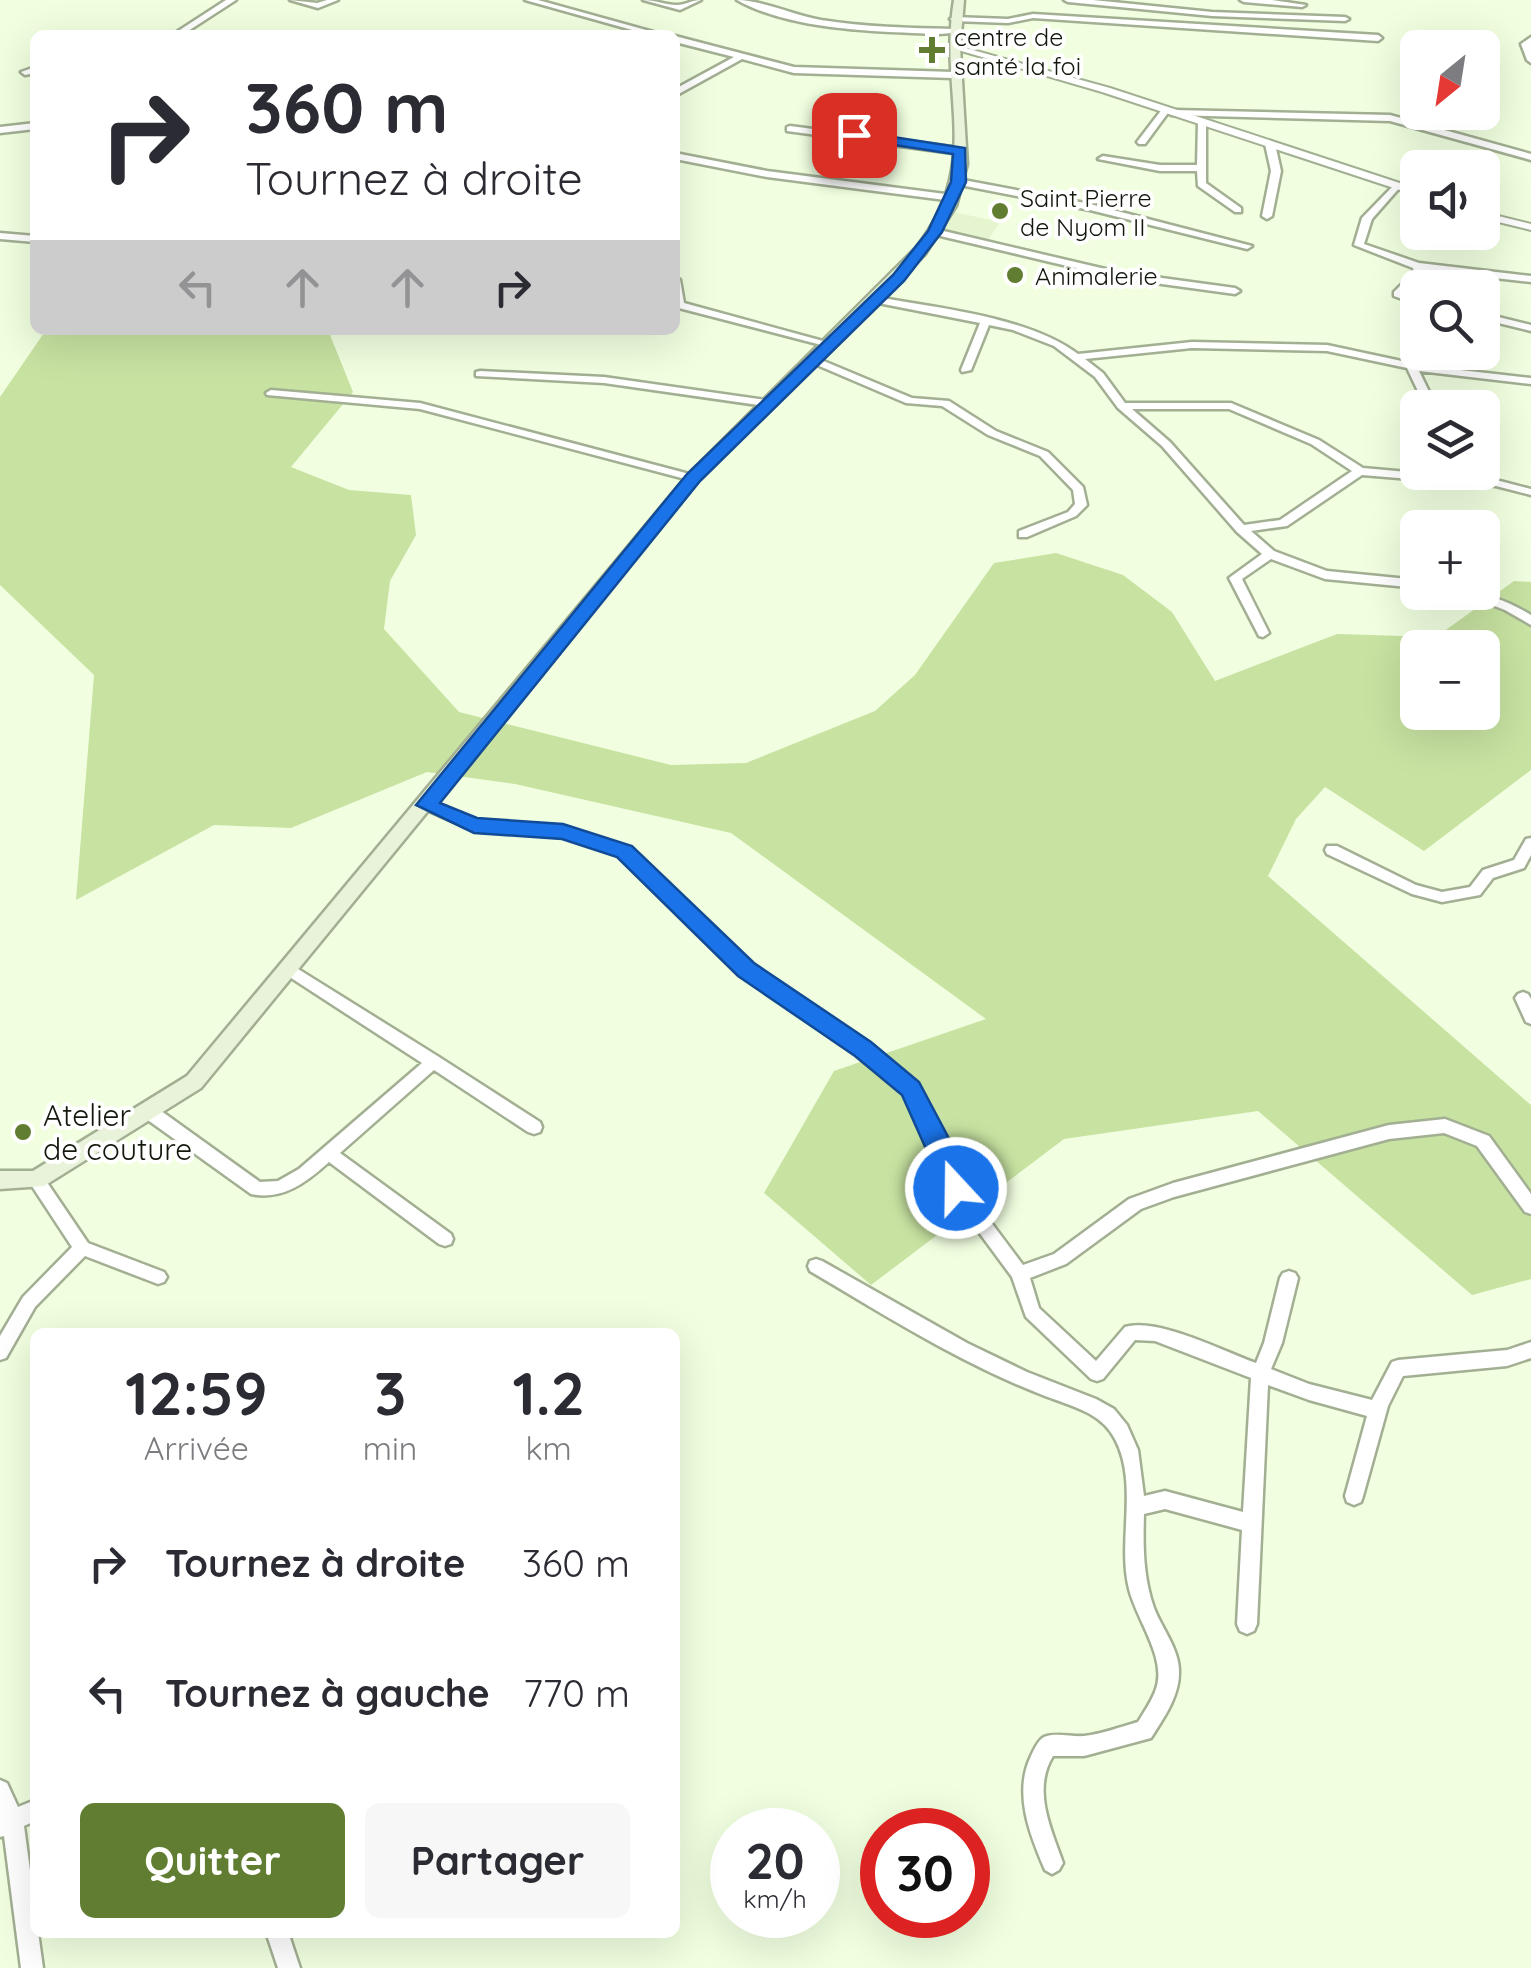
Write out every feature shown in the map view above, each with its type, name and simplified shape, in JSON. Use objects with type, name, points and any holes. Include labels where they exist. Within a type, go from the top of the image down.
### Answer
[{"type":"main road","points":[[0,1180],[36,1180],[151,1113],[194,1082],[694,478],[765,403],[898,278],[935,232],[956,190],[960,151],[953,75],[959,0]]},
{"type":"street","points":[[184,30],[232,0]]},
{"type":"street","points":[[294,0],[318,6],[334,0]]},
{"type":"street","points":[[529,0],[641,30]]},
{"type":"street","points":[[646,0],[680,8],[697,0]]},
{"type":"street","points":[[742,0],[765,12],[830,25],[954,32],[1046,17],[1378,38]]},
{"type":"street","points":[[1068,0],[1196,13],[1345,19]]},
{"type":"street","points":[[1244,0],[1302,5]]},
{"type":"street","points":[[954,32],[1170,111],[1400,187]]},
{"type":"street","points":[[1531,40],[1525,44],[1531,60]]},
{"type":"street","points":[[680,41],[794,70],[953,75]]},
{"type":"street","points":[[680,90],[738,58]]},
{"type":"street","points":[[1142,142],[1170,111],[1390,118],[1531,157]]},
{"type":"street","points":[[1202,122],[1200,168],[1205,188],[1238,210]]},
{"type":"street","points":[[0,130],[30,127]]},
{"type":"street","points":[[790,129],[960,151]]},
{"type":"street","points":[[1268,216],[1276,170],[1270,144]]},
{"type":"street","points":[[680,157],[767,174],[956,190],[1090,208],[1246,246]]},
{"type":"street","points":[[1103,159],[1160,168],[1200,168]]},
{"type":"street","points":[[1396,186],[1367,218],[1358,244],[1417,266],[1531,279]]},
{"type":"street","points":[[1500,219],[1531,227]]},
{"type":"street","points":[[935,232],[1118,275],[1235,291]]},
{"type":"street","points":[[0,236],[30,239]]},
{"type":"street","points":[[1416,270],[1417,266]]},
{"type":"street","points":[[872,299],[986,320],[1040,335],[1078,358],[1122,406],[1166,444],[1241,529],[1270,554],[1325,575],[1400,582]]},
{"type":"street","points":[[680,305],[829,344]]},
{"type":"street","points":[[966,370],[986,320]]},
{"type":"street","points":[[1500,320],[1531,328]]},
{"type":"street","points":[[1078,358],[1133,348],[1246,344],[1336,348],[1400,364]]},
{"type":"street","points":[[814,360],[910,401],[945,404],[992,433],[1054,459],[1078,490],[1081,505],[1072,514],[1023,534]]},
{"type":"street","points":[[1438,370],[1531,381]]},
{"type":"street","points":[[480,374],[604,380],[765,403]]},
{"type":"street","points":[[272,393],[438,410],[694,478]]},
{"type":"street","points":[[1122,406],[1210,404],[1240,408],[1316,442],[1360,471],[1400,473]]},
{"type":"street","points":[[1241,529],[1283,523],[1360,471]]},
{"type":"street","points":[[1500,485],[1531,492]]},
{"type":"street","points":[[1263,633],[1235,578],[1270,554]]},
{"type":"street","points":[[1500,604],[1531,621]]},
{"type":"street","points":[[427,805],[474,826],[563,832],[624,852],[746,970],[863,1049],[911,1088],[942,1148],[956,1188],[1020,1274],[1032,1312],[1097,1373],[1131,1332],[1155,1333],[1260,1374],[1378,1410]]},
{"type":"street","points":[[1332,850],[1412,889],[1442,897],[1474,891],[1488,874],[1519,864],[1529,852]]},
{"type":"street","points":[[290,970],[534,1127]]},
{"type":"street","points":[[1523,998],[1531,1018]]},
{"type":"street","points":[[151,1113],[257,1189],[273,1191],[291,1185],[434,1061]]},
{"type":"street","points":[[1020,1274],[1060,1259],[1135,1204],[1172,1190],[1389,1132],[1444,1126],[1484,1141],[1531,1207]]},
{"type":"street","points":[[328,1153],[445,1238]]},
{"type":"street","points":[[36,1180],[82,1248],[158,1278]]},
{"type":"street","points":[[0,1352],[30,1302],[82,1248]]},
{"type":"street","points":[[816,1266],[1006,1373],[1099,1408],[1121,1432],[1139,1506],[1132,1562],[1143,1606],[1174,1666],[1168,1696],[1144,1731],[1084,1746],[1048,1746],[1038,1758],[1029,1792],[1052,1863]]},
{"type":"street","points":[[1247,1624],[1260,1374],[1273,1343],[1288,1278]]},
{"type":"street","points":[[1354,1496],[1378,1410],[1398,1368],[1508,1358],[1531,1350]]},
{"type":"street","points":[[1139,1506],[1165,1500],[1250,1523]]},
{"type":"street","points":[[0,1790],[32,1968]]},
{"type":"street","points":[[6,1824],[30,1812]]},
{"type":"street","points":[[279,1938],[289,1968]]},
{"type":"shaded area","points":[[949,211],[1000,222],[988,240],[939,230]]},
{"type":"green space","points":[[43,335],[330,335],[353,392],[291,467],[349,490],[411,495],[416,535],[390,581],[384,629],[459,712],[671,765],[746,763],[875,711],[915,675],[994,563],[1056,553],[1123,575],[1172,612],[1215,681],[1337,634],[1400,636],[1400,730],[1500,730],[1500,630],[1446,630],[1474,610],[1500,610],[1500,591],[1514,581],[1531,582],[1531,770],[1424,851],[1325,787],[1296,819],[1268,876],[1531,1105],[1531,1279],[1472,1295],[1258,1111],[1064,1139],[871,1285],[764,1193],[834,1071],[986,1019],[731,833],[515,784],[427,772],[291,828],[214,825],[76,900],[94,675],[0,585],[0,397]]},
{"type":"place","name":"centre de santé la foi","points":[[932,50]]},
{"type":"place","name":"Saint Pierre de Nyom II","points":[[1000,211]]},
{"type":"place","name":"Animalerie","points":[[1015,275]]},
{"type":"place","name":"Atelier de couture","points":[[23,1132]]},
{"type":"route","points":[[854,135],[960,151],[958,182],[935,232],[898,278],[765,403],[694,478],[427,805],[474,826],[563,832],[624,852],[746,970],[863,1049],[911,1088],[942,1148],[956,1188]]}]
